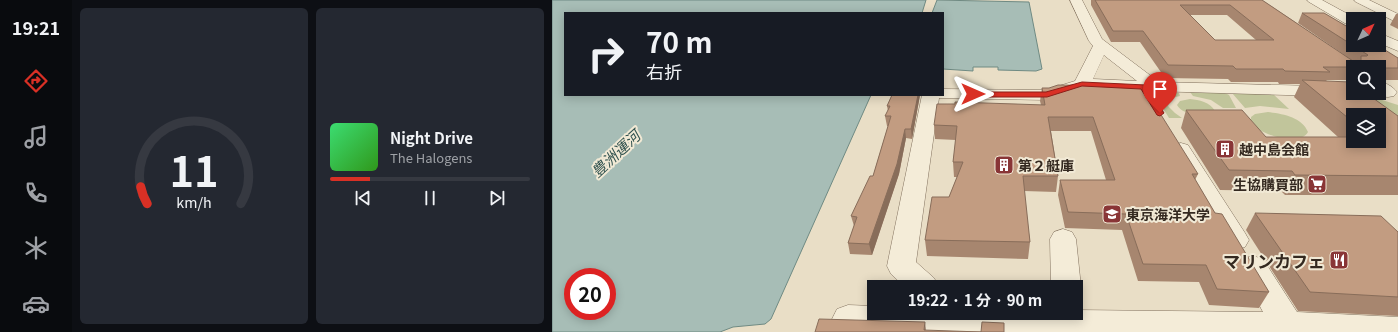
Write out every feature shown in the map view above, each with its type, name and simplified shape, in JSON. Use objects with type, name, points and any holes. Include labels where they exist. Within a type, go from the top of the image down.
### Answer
[{"type":"street","points":[[1076,0],[1096,41],[1151,94]]},
{"type":"street","points":[[1085,0],[1092,0]]},
{"type":"street","points":[[1313,0],[1346,18]]},
{"type":"street","points":[[1360,0],[1398,19]]},
{"type":"street","points":[[1386,40],[1398,47]]},
{"type":"street","points":[[1082,84],[1101,45]]},
{"type":"street","points":[[944,94],[1047,94],[1082,84],[1151,94],[1346,92]]},
{"type":"street","points":[[916,280],[901,266],[931,96]]},
{"type":"street","points":[[1172,133],[1288,326]]},
{"type":"street","points":[[1063,239],[1066,280]]},
{"type":"street","points":[[848,318],[867,318]]},
{"type":"street","points":[[1083,319],[1398,331]]},
{"type":"green space","points":[[1153,92],[1179,93],[1180,96],[1171,98],[1168,106],[1182,118],[1169,118]]},
{"type":"green space","points":[[1190,92],[1225,93],[1229,95],[1236,108],[1223,108],[1211,100],[1193,96]]},
{"type":"green space","points":[[1232,93],[1273,94],[1289,109],[1260,106],[1245,108]]},
{"type":"green space","points":[[1190,99],[1201,101],[1210,105],[1215,111],[1189,113],[1184,112],[1177,105],[1180,101]]},
{"type":"green space","points":[[1369,100],[1382,100],[1398,105],[1398,121],[1386,112],[1386,108],[1380,108]]},
{"type":"green space","points":[[1268,112],[1286,115],[1297,120],[1308,132],[1304,136],[1292,139],[1265,133],[1256,127],[1251,120],[1251,117],[1255,114]]},
{"type":"water","name":"豊洲運河","points":[[552,0],[926,0],[922,12],[564,12],[564,96],[871,96],[771,319],[765,324],[733,327],[720,332],[552,332]]},
{"type":"water","points":[[937,0],[1029,2],[1042,69],[1036,71],[998,70],[998,67],[973,67],[973,71],[944,69],[944,12],[932,12]]},
{"type":"building","points":[[1095,0],[1262,0],[1352,60],[1346,60],[1346,67],[1323,67],[1330,72],[1285,71],[1283,69],[1236,69],[1233,66],[1168,65],[1143,31],[1113,31]],"holes":[[[1180,5],[1230,5],[1274,40],[1215,40]]]},
{"type":"building","points":[[1302,13],[1324,13],[1346,26],[1346,41]]},
{"type":"building","points":[[1386,51],[1398,58],[1398,68],[1386,68],[1386,60],[1361,60],[1361,56],[1368,55],[1363,52],[1386,52]]},
{"type":"building","points":[[1302,80],[1346,82],[1346,100],[1376,100],[1398,116],[1398,176],[1295,175],[1292,171],[1229,170],[1186,110],[1242,110],[1266,137],[1346,137],[1346,148],[1386,148],[1386,108],[1346,108],[1346,116]]},
{"type":"building","points":[[1058,85],[1143,86],[1198,174],[1192,174],[1215,213],[1222,214],[1269,292],[1217,289],[1206,265],[1143,264],[1126,214],[1068,212],[1060,180],[1115,180],[1093,117],[1048,117],[1058,176],[1023,176],[1030,242],[925,240],[932,197],[949,197],[963,162],[953,162],[957,126],[934,125],[937,104],[955,104],[955,102],[1045,105],[1042,88],[1049,88]]},
{"type":"building","points":[[892,96],[918,96],[911,129],[905,129],[897,164],[869,244],[848,243],[857,217],[851,216],[870,176],[873,176],[891,116],[885,116],[890,106],[887,106]]},
{"type":"building","points":[[1255,213],[1381,216],[1398,232],[1398,297],[1310,292]]},
{"type":"building","points":[[819,319],[925,322],[924,330],[981,332],[815,332]]},
{"type":"building","points":[[982,322],[1004,323],[1004,332],[981,332]]},
{"type":"place","name":"越中島会館","points":[[1225,149]]},
{"type":"place","name":"第２艇庫","points":[[1004,165]]},
{"type":"place","name":"生協購買部","points":[[1317,184]]},
{"type":"place","name":"東京海洋大学","points":[[1112,214]]},
{"type":"place","name":"マリンカフェ","points":[[1339,260]]},
{"type":"route","points":[[973,94],[1047,94],[1082,84],[1144,87],[1160,113]]}]
